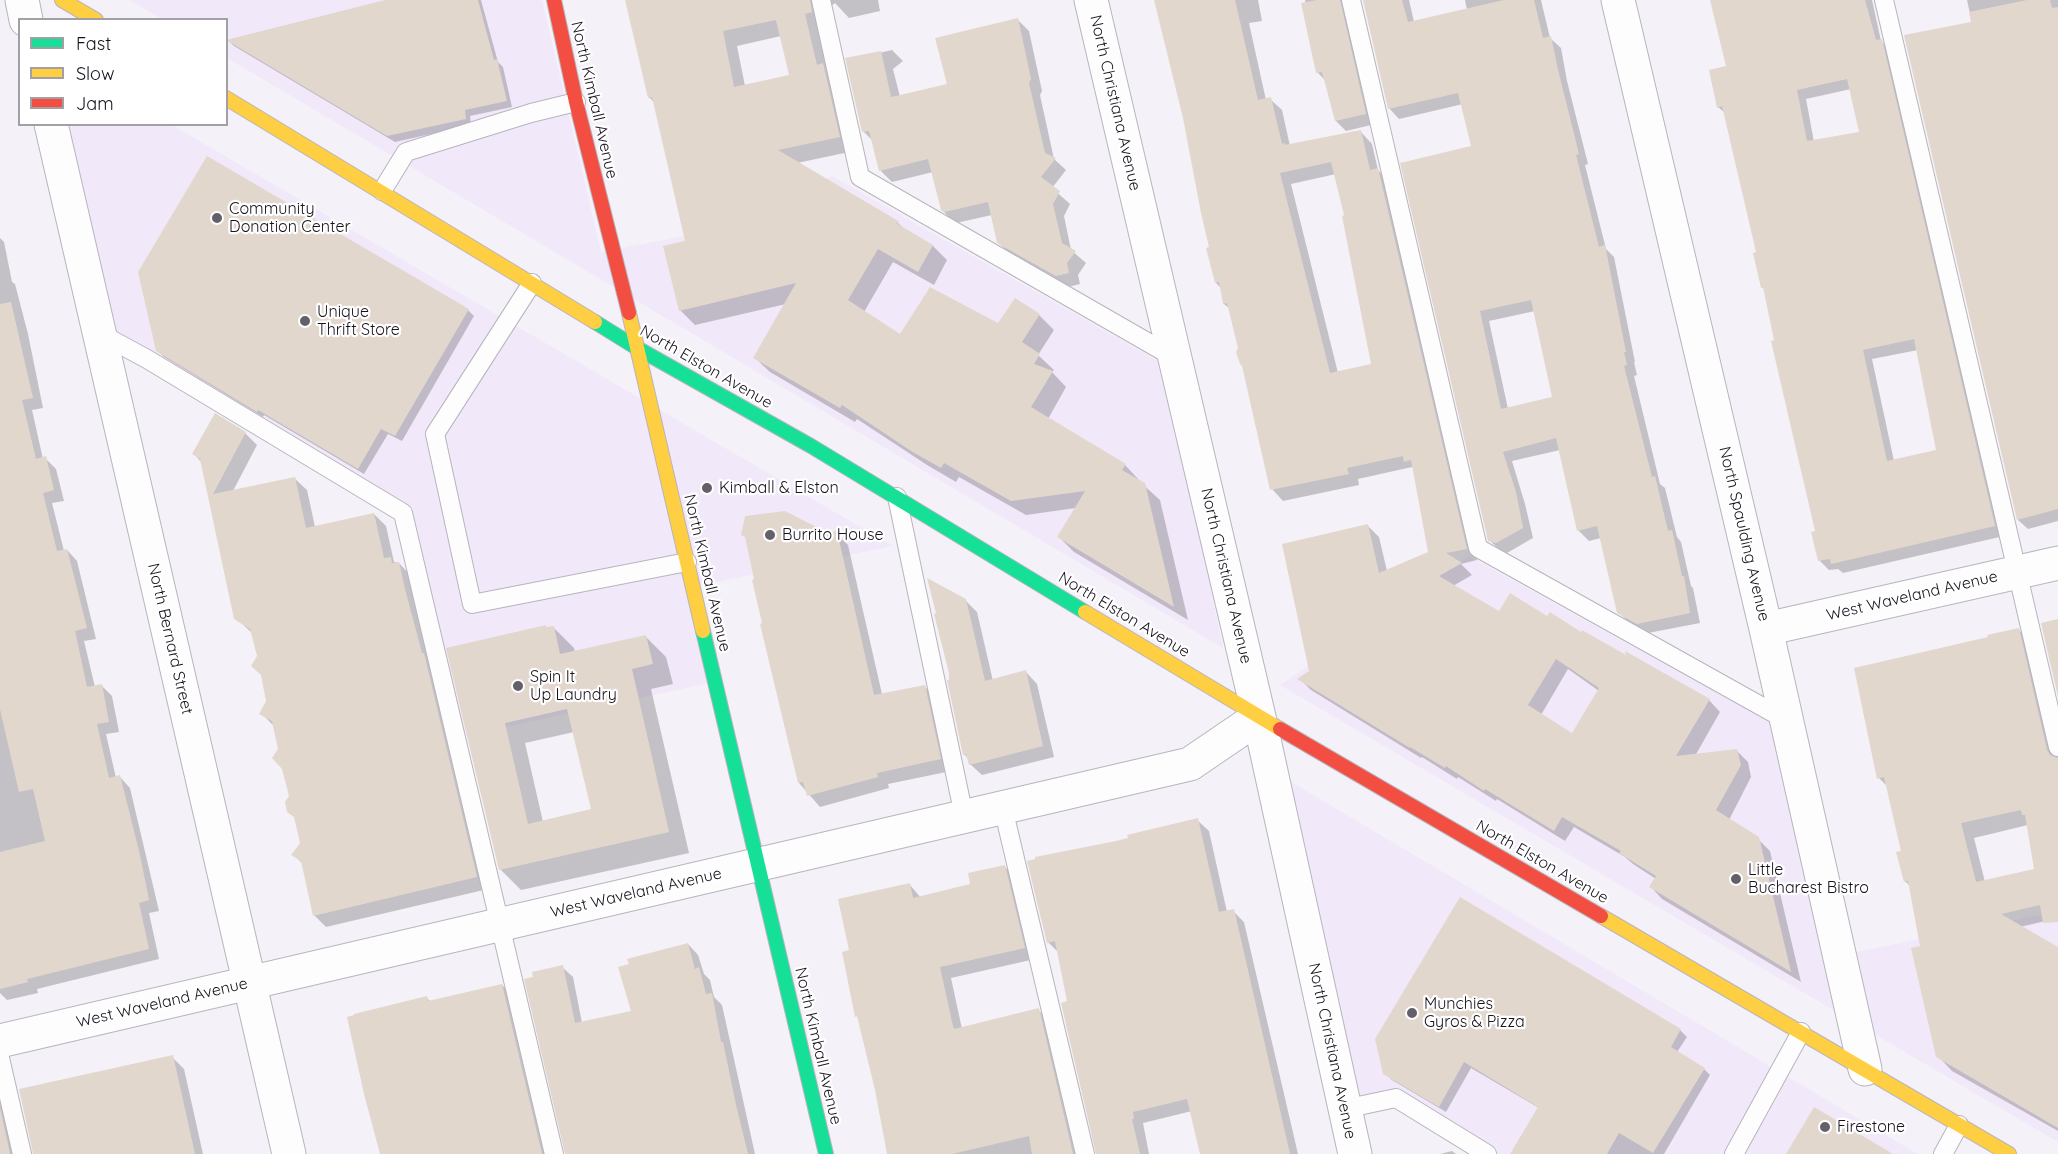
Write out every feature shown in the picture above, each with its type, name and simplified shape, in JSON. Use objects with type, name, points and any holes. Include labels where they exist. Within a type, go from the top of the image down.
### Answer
[{"type":"main road","points":[[62,0],[93,18]]},
{"type":"main road","name":"North Kimball Avenue","points":[[554,0],[576,102],[637,348],[826,1154]]},
{"type":"main road","name":"North Elston Avenue","points":[[228,99],[637,348],[897,497],[1259,717],[2008,1154]]},
{"type":"street","points":[[22,0],[26,18]]},
{"type":"street","name":"North Christiana Avenue","points":[[1091,0],[1259,717],[1354,1154]]},
{"type":"street","name":"North Spaulding Avenue","points":[[1618,0],[1766,629],[1865,1069]]},
{"type":"street","name":"North Bernard Street","points":[[51,126],[289,1154]]},
{"type":"street","name":"West Waveland Avenue","points":[[1766,629],[2058,563]]},
{"type":"street","name":"West Waveland Avenue","points":[[0,1041],[1190,764],[1259,717]]},
{"type":"lane","points":[[820,0],[860,177],[1175,358]]},
{"type":"lane","points":[[1351,0],[1478,548],[1786,720]]},
{"type":"lane","points":[[1884,0],[2058,747]]},
{"type":"lane","points":[[382,191],[406,152],[531,113],[576,102]]},
{"type":"lane","points":[[532,283],[435,434],[472,604],[687,562]]},
{"type":"lane","points":[[99,333],[147,359],[403,513],[554,1154]]},
{"type":"lane","points":[[897,497],[964,816]]},
{"type":"lane","points":[[1002,808],[1085,1154]]},
{"type":"lane","points":[[1734,1154],[1801,1032]]},
{"type":"lane","points":[[0,1058],[22,1154]]},
{"type":"lane","points":[[1344,1109],[1396,1098],[1488,1154]]},
{"type":"lane","points":[[1943,1154],[1959,1125]]},
{"type":"shaded area","points":[[129,0],[542,0],[601,252],[705,232],[832,176],[1165,365],[1223,648],[228,59],[228,18],[160,18]]},
{"type":"shaded area","points":[[58,126],[174,126],[893,546],[693,587],[714,682],[460,737],[405,511],[104,329]]},
{"type":"shaded area","points":[[1469,556],[1782,729],[1831,957],[2058,911],[2058,1142],[1280,685]]},
{"type":"shaded area","points":[[1271,770],[1918,1154],[1498,1154],[1399,1093],[1348,1103]]},
{"type":"building","points":[[385,0],[478,0],[494,60],[497,59],[507,101],[465,110],[466,119],[387,136],[228,39]]},
{"type":"building","points":[[625,0],[810,0],[812,12],[805,14],[817,65],[823,63],[840,137],[778,150],[900,222],[896,223],[933,245],[918,272],[878,249],[848,300],[900,334],[930,287],[998,323],[1015,298],[1040,314],[1022,342],[1040,354],[1034,364],[1053,371],[1031,407],[1126,464],[1122,470],[1145,483],[1174,607],[1057,537],[1085,491],[1011,501],[944,463],[941,468],[842,405],[840,408],[753,358],[796,283],[679,311],[663,246],[685,241],[652,97],[648,98]],"holes":[[[776,20],[789,75],[734,87],[723,31]]]},
{"type":"building","points":[[1154,0],[1235,0],[1258,100],[1271,97],[1282,144],[1361,130],[1370,170],[1378,168],[1467,549],[1446,553],[1462,563],[1439,576],[1499,611],[1510,593],[1547,616],[1550,612],[1581,632],[1582,630],[1626,655],[1625,651],[1710,699],[1676,756],[1737,749],[1741,765],[1716,810],[1759,837],[1791,972],[1649,887],[1656,876],[1619,853],[1621,851],[1562,817],[1554,831],[1485,789],[1484,791],[1446,766],[1445,768],[1410,748],[1297,679],[1309,671],[1282,544],[1368,524],[1379,573],[1428,552],[1411,460],[1404,462],[1403,456],[1347,468],[1349,474],[1270,490],[1242,366],[1236,352],[1238,348],[1227,303],[1223,304],[1219,282],[1215,283],[1206,248],[1209,247],[1183,118]],"holes":[[[1331,162],[1344,215],[1342,216],[1371,364],[1330,373],[1280,173]],[[1556,659],[1599,688],[1572,733],[1528,705]]]},
{"type":"building","points":[[1340,0],[1366,114],[1335,121],[1322,72],[1316,73],[1301,3]]},
{"type":"building","points":[[1363,0],[1402,0],[1408,22],[1504,0],[1534,0],[1543,38],[1551,36],[1579,154],[1576,155],[1599,247],[1605,245],[1626,352],[1624,352],[1627,365],[1624,366],[1652,477],[1655,476],[1668,531],[1672,530],[1682,576],[1684,576],[1690,613],[1637,624],[1617,613],[1597,526],[1577,531],[1556,438],[1503,452],[1516,492],[1523,528],[1496,543],[1488,541],[1400,163],[1471,146],[1458,93],[1388,109]],"holes":[[[1531,300],[1552,397],[1501,409],[1480,311]]]},
{"type":"building","points":[[1710,0],[1865,0],[1876,40],[1882,39],[1995,526],[1831,564],[1830,559],[1818,561],[1811,532],[1815,531],[1771,341],[1774,340],[1763,287],[1761,288],[1753,253],[1756,252],[1722,106],[1717,108],[1709,70],[1726,66]],"holes":[[[1847,79],[1859,132],[1807,141],[1797,90]],[[1914,339],[1936,450],[1887,461],[1863,350]]]},
{"type":"building","points":[[2027,0],[2050,0],[2052,8],[2058,7],[2058,509],[2017,520],[1904,35],[1971,22],[1969,12]]},
{"type":"building","points":[[1018,18],[1031,79],[1029,83],[1045,153],[1056,158],[1041,177],[1060,191],[1053,204],[1062,243],[1076,251],[1067,263],[1069,273],[1056,276],[997,243],[988,202],[944,212],[941,210],[928,159],[879,171],[869,131],[862,132],[845,58],[881,51],[891,97],[896,96],[947,84],[935,38]]},
{"type":"building","name":"Unique Thrift Store","points":[[207,156],[469,309],[395,436],[381,429],[358,469],[156,351],[138,272]]},
{"type":"building","points":[[11,302],[33,398],[22,400],[36,459],[46,456],[54,490],[43,493],[57,551],[67,549],[87,628],[75,631],[87,687],[102,684],[109,722],[97,724],[109,778],[120,775],[140,855],[149,900],[139,903],[149,949],[27,979],[28,982],[0,989],[0,852],[45,841],[33,789],[19,792],[0,709],[0,304]]},
{"type":"building","points":[[215,413],[246,432],[213,494],[295,477],[306,528],[374,513],[384,558],[391,557],[392,563],[399,562],[422,653],[424,653],[477,877],[313,916],[301,861],[291,855],[300,843],[294,817],[287,812],[285,802],[289,796],[282,769],[272,758],[278,749],[272,721],[259,714],[266,701],[261,675],[251,666],[257,656],[250,629],[234,619],[200,459],[192,454]]},
{"type":"building","points":[[785,511],[828,533],[837,531],[874,695],[925,685],[941,759],[877,773],[878,777],[807,796],[803,782],[798,783],[760,624],[762,623],[745,537],[741,535],[745,516]]},
{"type":"building","points":[[927,578],[966,599],[985,681],[1026,670],[1043,746],[969,765],[966,754],[963,755],[947,680],[949,680],[949,673]]},
{"type":"building","points":[[2058,619],[2058,697],[2041,623]]},
{"type":"building","points":[[546,625],[546,627],[554,626],[560,654],[646,635],[653,664],[632,669],[669,832],[499,870],[446,648]],"holes":[[[567,709],[591,809],[528,824],[505,723]]]},
{"type":"building","points":[[2019,628],[2047,750],[2050,755],[2058,758],[2058,922],[2043,923],[2040,905],[2001,914],[2058,947],[2058,1128],[1936,1057],[1911,948],[1920,946],[1908,881],[1904,882],[1896,852],[1901,851],[1884,777],[1877,779],[1854,668],[1988,637],[1987,635]],"holes":[[[2021,810],[2022,815],[2025,815],[2034,869],[1976,882],[1961,823]]]},
{"type":"building","points":[[1198,818],[1219,912],[1234,909],[1290,1154],[1200,1154],[1187,1099],[1133,1112],[1134,1119],[1132,1119],[1140,1154],[1096,1154],[1061,1003],[1067,1001],[1055,941],[1047,943],[1027,861],[1035,857],[1128,838],[1127,835]]},
{"type":"building","points":[[1005,865],[1025,948],[940,967],[952,1022],[954,1029],[1039,1008],[1073,1154],[1032,1154],[1029,1136],[952,1154],[887,1154],[875,1090],[857,1016],[855,1017],[842,952],[849,950],[838,899],[910,883],[913,898],[970,884],[968,873]]},
{"type":"building","points":[[1460,897],[1681,1029],[1671,1047],[1705,1068],[1653,1153],[1619,1133],[1607,1154],[1510,1154],[1538,1107],[1464,1062],[1439,1107],[1383,1074],[1375,1039]]},
{"type":"building","points":[[688,943],[695,969],[699,967],[706,994],[712,993],[721,1042],[723,1042],[748,1154],[565,1154],[524,979],[533,977],[532,972],[563,965],[575,1023],[631,1011],[618,967],[629,964],[627,959]]},
{"type":"building","points":[[502,984],[542,1154],[380,1154],[347,1017],[427,996],[428,1001]]},
{"type":"building","points":[[173,1055],[195,1154],[33,1154],[19,1089]]},
{"type":"building","name":"Firestone","points":[[1814,1107],[1893,1154],[1786,1154]]},
{"type":"building","points":[[0,1108],[10,1154],[0,1154]]},
{"type":"traffic: fast","points":[[595,322],[811,446],[1085,612]]},
{"type":"traffic: fast","points":[[703,631],[826,1154]]},
{"type":"traffic: slow","points":[[62,0],[93,18]]},
{"type":"traffic: slow","points":[[228,99],[595,322]]},
{"type":"traffic: slow","points":[[629,313],[703,631]]},
{"type":"traffic: slow","points":[[1085,612],[1280,729]]},
{"type":"traffic: slow","points":[[1601,916],[2009,1154]]},
{"type":"traffic: jam","points":[[554,0],[576,102],[629,313]]},
{"type":"traffic: jam","points":[[1280,729],[1601,916]]},
{"type":"place","name":"Community Donation Center","points":[[217,218]]},
{"type":"place","name":"Unique Thrift Store","points":[[305,321]]},
{"type":"place","name":"Kimball & Elston","points":[[707,488]]},
{"type":"place","name":"Burrito House","points":[[770,535]]},
{"type":"place","name":"Spin It Up Laundry","points":[[518,686]]},
{"type":"place","name":"Little Bucharest Bistro","points":[[1736,879]]},
{"type":"place","name":"Munchies Gyros & Pizza","points":[[1412,1013]]},
{"type":"place","name":"Firestone","points":[[1825,1127]]}]
